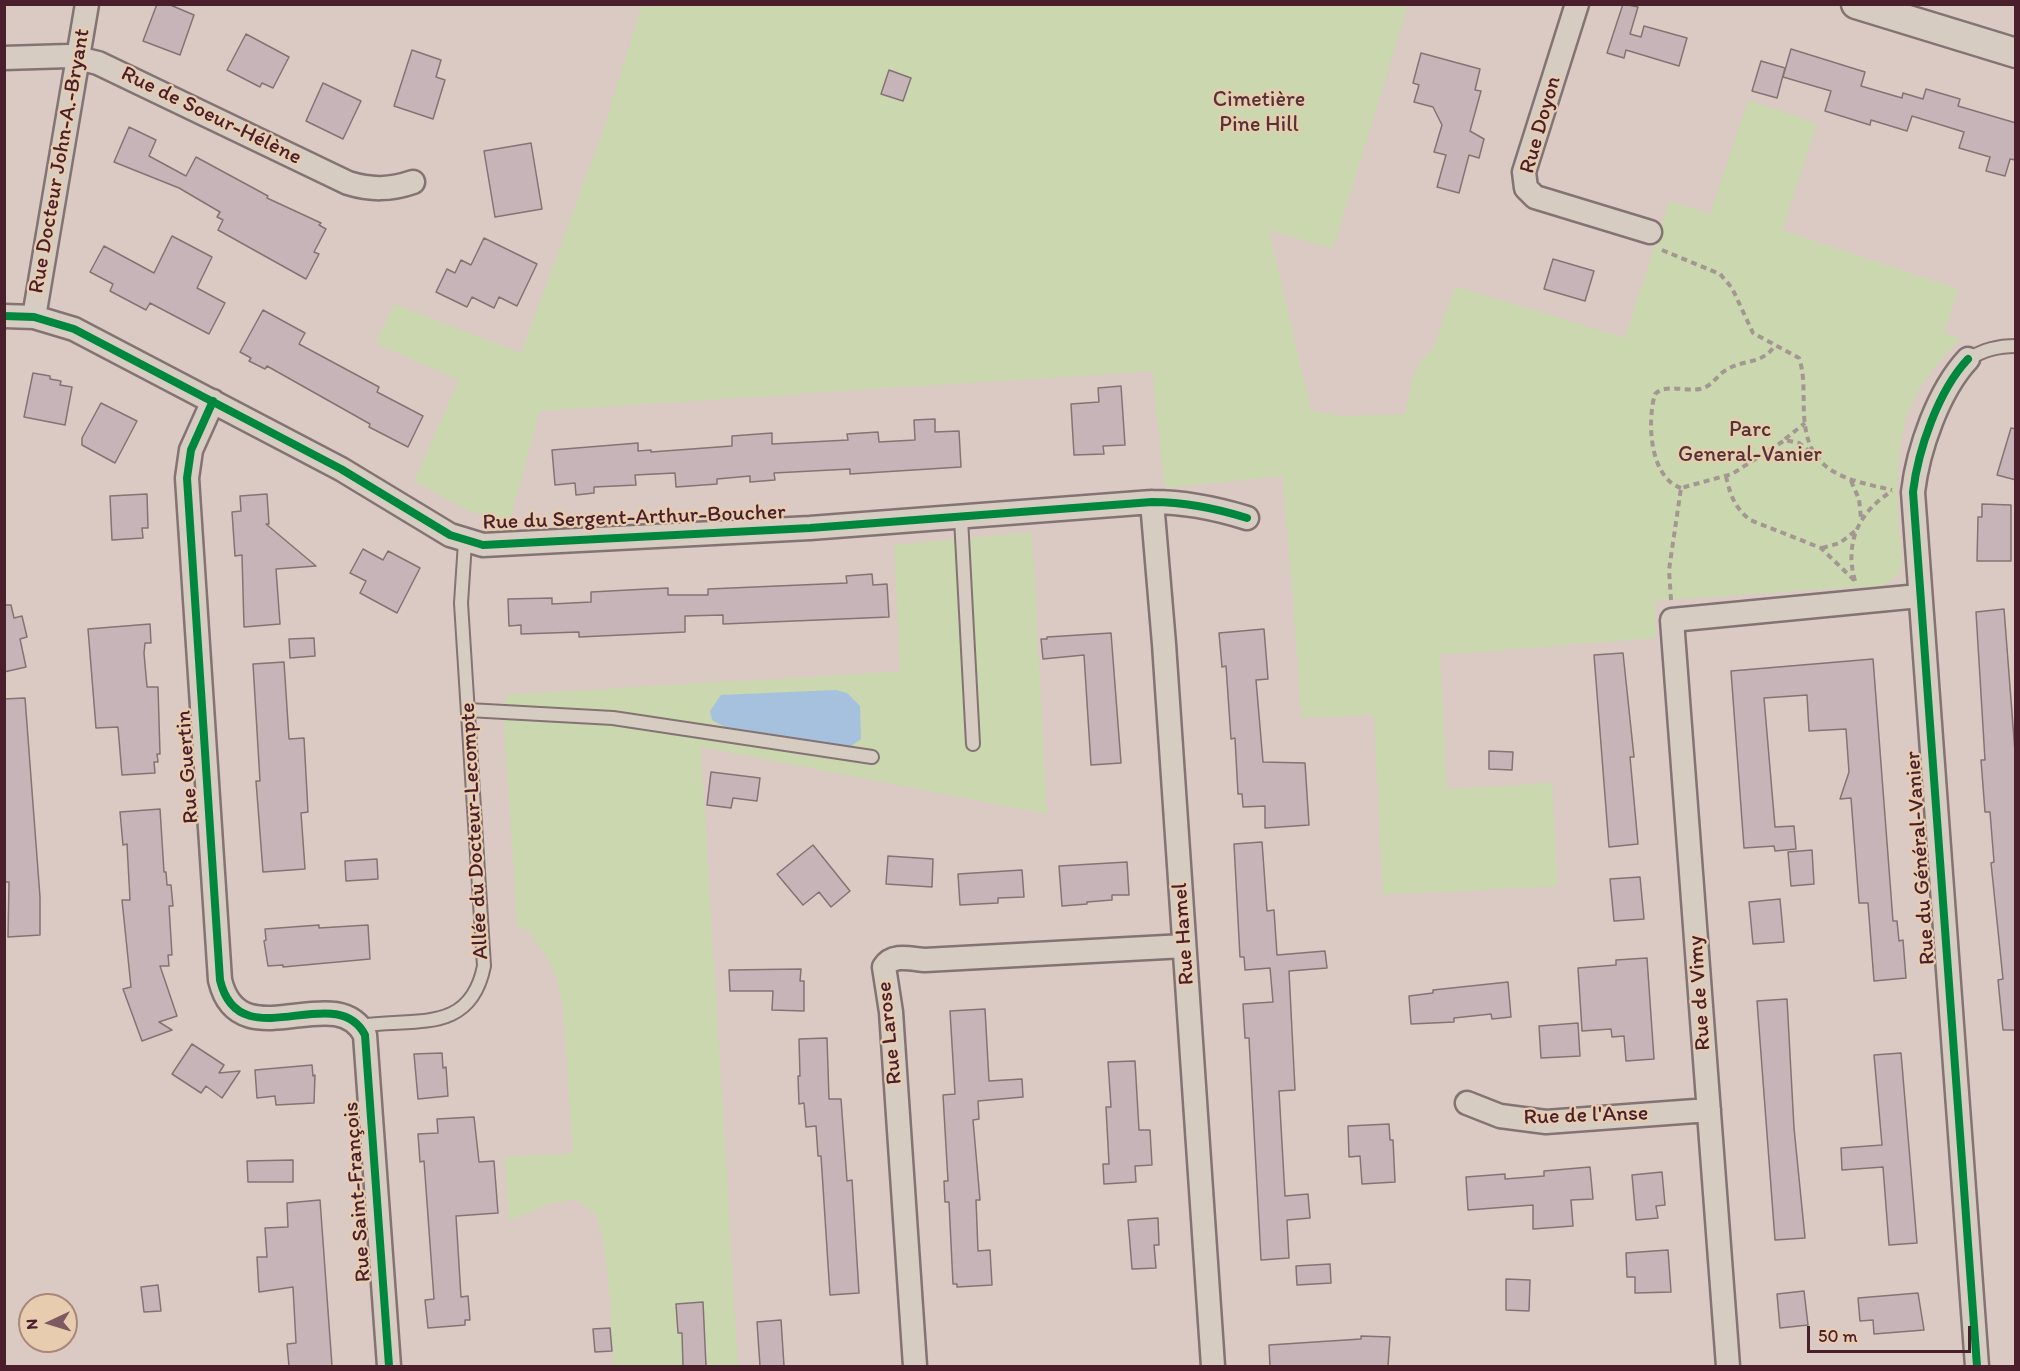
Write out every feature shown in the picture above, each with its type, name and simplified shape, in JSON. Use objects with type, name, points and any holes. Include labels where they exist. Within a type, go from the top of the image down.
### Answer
[{"type":"street","name":"Rue Docteur John-A.-Bryant","points":[[34,317],[87,4]]},
{"type":"street","name":"Rue Doyon","points":[[1577,4],[1524,172],[1526,188],[1535,197],[1650,232]]},
{"type":"street","points":[[1856,4],[2016,53]]},
{"type":"street","name":"Rue de Soeur-Hélène","points":[[4,58],[79,58],[117,70],[348,183],[381,189],[413,182]]},
{"type":"street","name":"Rue du Sergent-Arthur-Boucher","points":[[4,315],[34,317],[75,329],[341,469],[465,542],[483,545],[565,543],[962,518],[1152,502],[1204,506],[1247,518]]},
{"type":"street","name":"Rue du Général-Vanier","points":[[1968,359],[1954,374],[1917,465],[1902,491],[1919,597],[1977,1366]]},
{"type":"street","name":"Rue Guertin","points":[[213,401],[191,450],[187,478],[220,980],[226,1000],[231,1007],[247,1016],[334,1014],[357,1022]]},
{"type":"street","name":"Rue Hamel","points":[[1152,502],[1213,1366]]},
{"type":"street","points":[[1672,620],[1919,597]]},
{"type":"street","name":"Rue de Vimy","points":[[1672,620],[1728,1366]]},
{"type":"street","name":"Rue Larose","points":[[915,1366],[891,1012],[883,972],[887,963],[900,958],[925,960],[1184,946]]},
{"type":"street","name":"Rue Saint-François","points":[[357,1022],[366,1045],[389,1366]]},
{"type":"street","name":"Rue de l'Anse","points":[[1467,1103],[1500,1116],[1546,1122],[1709,1110]]},
{"type":"lane","points":[[1968,359],[1991,348],[2016,346]]},
{"type":"lane","points":[[962,518],[973,744]]},
{"type":"lane","name":"Allée du Docteur-Lecompte","points":[[357,1022],[441,1020],[459,1011],[473,997],[481,981],[484,966],[461,603],[465,542]]},
{"type":"lane","points":[[468,710],[613,718],[688,727],[872,757]]},
{"type":"path","points":[[1650,232],[1654,243],[1662,250],[1715,271],[1727,280],[1753,333],[1798,358],[1805,423],[1819,459]]},
{"type":"path","points":[[1775,345],[1766,357],[1729,368],[1710,386],[1691,390],[1668,388],[1655,394],[1651,419],[1655,454],[1667,479],[1681,488],[1726,477],[1785,440],[1805,423]]},
{"type":"path","points":[[1785,440],[1799,443],[1834,474],[1851,481],[1902,491]]},
{"type":"path","points":[[1726,477],[1732,499],[1743,514],[1759,524],[1821,548],[1856,583],[1851,562],[1855,531],[1861,519],[1875,503],[1902,491]]},
{"type":"path","points":[[1851,481],[1859,499],[1861,519]]},
{"type":"path","points":[[1672,620],[1670,570],[1681,488]]},
{"type":"path","points":[[1821,548],[1840,543],[1855,531]]},
{"type":"green space","points":[[642,4],[1408,5],[1333,249],[1269,230],[1311,411],[1343,416],[1405,414],[1412,380],[1419,362],[1434,347],[1455,286],[1625,338],[1669,201],[1710,214],[1748,100],[1817,123],[1782,230],[1958,289],[1944,333],[1962,339],[1935,366],[1914,398],[1902,434],[1897,485],[1902,559],[1899,572],[1884,585],[1655,601],[1656,638],[1440,655],[1447,789],[1552,783],[1558,886],[1383,895],[1374,715],[1302,718],[1283,476],[1165,488],[1152,371],[540,411],[510,519],[471,512],[414,481],[459,380],[375,343],[395,304],[521,353],[606,122]]},
{"type":"green space","points":[[1032,532],[1047,814],[701,747],[738,1366],[614,1366],[606,1262],[599,1224],[594,1213],[575,1200],[552,1203],[509,1221],[505,1157],[573,1153],[563,1008],[558,982],[549,960],[529,932],[517,926],[504,721],[506,695],[900,671],[894,545]]},
{"type":"water","points":[[836,690],[847,693],[860,706],[861,739],[850,747],[725,727],[712,720],[710,711],[721,695]]},
{"type":"building","points":[[157,4],[168,4],[194,15],[180,55],[143,41]]},
{"type":"building","points":[[1623,4],[1638,7],[1630,34],[1641,37],[1644,26],[1687,38],[1679,66],[1626,50],[1624,58],[1607,53]]},
{"type":"building","points":[[246,34],[289,57],[273,88],[262,83],[260,87],[227,70]]},
{"type":"building","points":[[1791,49],[1865,72],[1861,86],[1902,98],[1903,93],[1923,99],[1926,89],[1960,99],[1958,106],[2016,123],[2016,160],[2010,159],[2005,176],[1986,171],[1990,157],[1959,148],[1964,132],[1912,116],[1907,131],[1871,120],[1870,125],[1825,111],[1831,91],[1783,77]]},
{"type":"building","points":[[412,50],[441,60],[436,77],[445,80],[433,119],[394,106]]},
{"type":"building","points":[[1421,53],[1480,69],[1475,90],[1481,91],[1470,131],[1484,139],[1479,158],[1469,155],[1459,193],[1437,187],[1446,155],[1434,152],[1442,125],[1433,107],[1414,102],[1419,85],[1413,83]]},
{"type":"building","points":[[1761,61],[1785,68],[1777,98],[1752,91]]},
{"type":"building","points":[[889,70],[911,78],[903,101],[881,94]]},
{"type":"building","points":[[323,83],[361,101],[343,139],[306,121]]},
{"type":"building","points":[[129,127],[156,140],[149,156],[186,176],[196,157],[268,196],[267,198],[321,223],[319,225],[326,229],[314,252],[319,254],[306,279],[218,230],[223,220],[217,217],[220,212],[179,188],[114,162]]},
{"type":"building","points":[[531,143],[542,209],[495,217],[484,151]]},
{"type":"building","points":[[172,236],[212,257],[197,288],[225,303],[209,334],[150,303],[146,310],[110,291],[113,284],[90,272],[104,246],[154,273]]},
{"type":"building","points":[[484,238],[537,264],[517,306],[499,297],[494,308],[472,297],[467,307],[436,292],[447,269],[455,273],[461,260],[471,265]]},
{"type":"building","points":[[1553,259],[1594,271],[1585,301],[1544,289]]},
{"type":"building","points":[[263,310],[305,333],[299,344],[379,387],[377,392],[423,416],[408,447],[369,427],[370,424],[267,366],[265,369],[249,361],[251,358],[240,352]]},
{"type":"building","points":[[33,373],[50,376],[50,379],[61,381],[60,385],[72,387],[65,425],[24,417]]},
{"type":"building","points":[[1121,386],[1125,445],[1103,446],[1104,454],[1074,455],[1071,404],[1099,402],[1098,388]]},
{"type":"building","points":[[101,403],[137,421],[115,463],[82,445],[82,438]]},
{"type":"building","points":[[935,419],[935,432],[959,431],[961,467],[850,474],[850,469],[774,473],[775,480],[750,482],[750,476],[717,479],[717,484],[676,487],[675,473],[635,475],[636,485],[594,487],[594,493],[576,495],[575,483],[555,485],[552,450],[638,443],[638,451],[651,450],[651,452],[732,446],[732,436],[772,433],[772,444],[848,440],[847,434],[878,432],[879,442],[915,440],[914,420]]},
{"type":"building","points":[[2011,428],[2016,429],[2016,480],[1997,475]]},
{"type":"building","points":[[147,494],[148,528],[142,528],[143,538],[112,540],[110,496]]},
{"type":"building","points":[[267,494],[269,524],[266,524],[316,566],[276,569],[280,624],[244,627],[242,555],[235,556],[232,512],[241,511],[240,496]]},
{"type":"building","points":[[1982,504],[2011,505],[2011,561],[1977,561],[1978,517],[1982,517]]},
{"type":"building","points":[[363,549],[383,560],[388,551],[420,568],[397,613],[360,593],[366,581],[350,573]]},
{"type":"building","points":[[872,574],[873,585],[887,584],[889,617],[723,624],[723,615],[685,616],[685,632],[579,637],[579,632],[521,634],[521,625],[509,626],[508,599],[552,598],[552,604],[591,602],[591,592],[668,588],[668,595],[708,595],[708,589],[847,583],[846,576]]},
{"type":"building","points":[[4,605],[11,605],[14,618],[22,616],[27,637],[20,639],[26,667],[4,672]]},
{"type":"building","points":[[2004,609],[2016,765],[2016,1030],[2003,1030],[1998,980],[2003,979],[1991,863],[1994,862],[1990,812],[1985,812],[1981,760],[1985,760],[1976,612]]},
{"type":"building","points":[[150,624],[151,643],[145,643],[144,653],[147,687],[158,687],[160,754],[157,754],[158,762],[154,762],[155,773],[122,775],[118,727],[96,728],[88,629]]},
{"type":"building","points":[[1264,629],[1268,679],[1256,680],[1263,762],[1305,763],[1309,825],[1265,828],[1265,806],[1243,807],[1242,794],[1238,794],[1235,738],[1231,739],[1226,666],[1222,667],[1219,633]]},
{"type":"building","points":[[1111,633],[1121,763],[1091,765],[1084,655],[1043,659],[1041,639]]},
{"type":"building","points":[[314,638],[315,656],[290,658],[289,639]]},
{"type":"building","points":[[1623,653],[1634,757],[1630,757],[1638,844],[1609,847],[1594,655]]},
{"type":"building","points":[[1873,659],[1893,921],[1897,921],[1899,941],[1903,940],[1906,978],[1874,981],[1868,903],[1859,903],[1851,798],[1840,799],[1849,772],[1846,729],[1809,731],[1807,695],[1764,698],[1775,827],[1794,826],[1796,849],[1775,851],[1774,846],[1744,848],[1731,671]]},
{"type":"building","points":[[284,662],[289,739],[304,738],[308,812],[301,813],[305,869],[263,872],[256,781],[260,781],[253,664]]},
{"type":"building","points":[[25,698],[40,897],[40,935],[8,937],[9,882],[4,882],[4,699]]},
{"type":"building","points":[[1489,751],[1513,752],[1512,770],[1489,769]]},
{"type":"building","points":[[711,772],[760,778],[757,801],[733,798],[731,808],[707,805]]},
{"type":"building","points":[[160,809],[164,872],[166,872],[167,885],[171,885],[173,906],[169,906],[172,955],[168,955],[169,966],[160,966],[177,1016],[159,1022],[172,1030],[142,1041],[123,989],[131,987],[122,900],[130,900],[127,844],[123,845],[120,812]]},
{"type":"building","points":[[1262,842],[1267,911],[1274,910],[1277,955],[1325,951],[1327,968],[1289,971],[1295,1090],[1279,1091],[1285,1196],[1308,1194],[1310,1218],[1287,1220],[1289,1258],[1261,1260],[1249,1038],[1245,1038],[1243,1004],[1273,1002],[1270,968],[1245,970],[1244,957],[1240,957],[1234,844]]},
{"type":"building","points":[[813,845],[850,891],[831,907],[819,892],[803,905],[777,874]]},
{"type":"building","points":[[1812,850],[1814,884],[1791,886],[1788,852]]},
{"type":"building","points":[[888,856],[933,859],[932,887],[886,884]]},
{"type":"building","points":[[377,859],[378,879],[346,881],[345,861]]},
{"type":"building","points":[[1127,862],[1129,895],[1112,895],[1112,900],[1062,906],[1059,866]]},
{"type":"building","points":[[1022,870],[1024,897],[998,898],[998,903],[960,905],[958,874]]},
{"type":"building","points":[[1640,877],[1644,919],[1614,921],[1610,879]]},
{"type":"building","points":[[1780,899],[1784,942],[1753,944],[1749,902]]},
{"type":"building","points":[[319,925],[319,928],[368,925],[370,959],[283,967],[283,965],[268,966],[264,941],[266,940],[265,929]]},
{"type":"building","points":[[1647,958],[1654,1059],[1626,1061],[1624,1036],[1612,1037],[1611,1029],[1582,1031],[1578,968],[1616,965],[1616,960]]},
{"type":"building","points":[[801,969],[800,981],[804,981],[804,1011],[772,1010],[773,991],[730,991],[729,970]]},
{"type":"building","points":[[1508,982],[1511,1017],[1492,1019],[1491,1014],[1454,1018],[1454,1022],[1411,1024],[1409,996],[1433,993],[1433,990]]},
{"type":"building","points":[[1787,999],[1794,1128],[1805,1238],[1775,1240],[1757,1001]]},
{"type":"building","points":[[985,1009],[989,1081],[1022,1079],[1023,1097],[978,1101],[979,1119],[973,1120],[980,1200],[976,1200],[978,1251],[990,1250],[992,1285],[957,1287],[957,1284],[953,1284],[949,1202],[945,1202],[944,1181],[948,1181],[943,1095],[955,1094],[950,1011]]},
{"type":"building","points":[[1578,1023],[1580,1056],[1541,1058],[1539,1026]]},
{"type":"building","points":[[827,1038],[829,1099],[841,1099],[847,1181],[852,1180],[859,1293],[830,1295],[821,1156],[818,1156],[816,1126],[806,1127],[804,1103],[799,1104],[798,1076],[800,1076],[799,1039]]},
{"type":"building","points":[[192,1044],[224,1065],[219,1073],[240,1071],[222,1098],[206,1086],[201,1093],[172,1074]]},
{"type":"building","points":[[442,1053],[443,1068],[446,1067],[448,1096],[418,1099],[414,1054]]},
{"type":"building","points":[[1901,1053],[1917,1243],[1889,1245],[1883,1167],[1842,1170],[1841,1148],[1882,1145],[1874,1055]]},
{"type":"building","points":[[1135,1061],[1139,1130],[1150,1130],[1152,1165],[1135,1166],[1136,1182],[1104,1184],[1103,1164],[1109,1164],[1106,1107],[1111,1107],[1108,1062]]},
{"type":"building","points":[[312,1065],[313,1076],[315,1075],[314,1103],[276,1105],[275,1096],[257,1098],[255,1070]]},
{"type":"building","points":[[474,1117],[479,1162],[494,1161],[498,1213],[456,1216],[461,1297],[468,1296],[470,1320],[465,1320],[465,1325],[428,1328],[425,1300],[434,1299],[424,1161],[420,1162],[418,1134],[438,1133],[437,1119]]},
{"type":"building","points":[[1389,1124],[1390,1140],[1393,1140],[1395,1182],[1362,1184],[1360,1156],[1349,1157],[1348,1126]]},
{"type":"building","points":[[293,1160],[293,1182],[248,1182],[247,1161]]},
{"type":"building","points":[[1590,1167],[1593,1199],[1571,1200],[1573,1226],[1533,1229],[1533,1205],[1468,1210],[1466,1177],[1505,1174],[1505,1179],[1544,1176],[1544,1171]]},
{"type":"building","points":[[1662,1172],[1665,1205],[1656,1206],[1658,1218],[1636,1220],[1632,1175]]},
{"type":"building","points":[[320,1200],[332,1366],[289,1366],[287,1344],[296,1343],[293,1287],[259,1292],[257,1257],[267,1257],[265,1228],[288,1227],[287,1203]]},
{"type":"building","points":[[1158,1218],[1159,1245],[1154,1245],[1156,1268],[1132,1269],[1128,1220]]},
{"type":"building","points":[[1668,1250],[1671,1292],[1635,1293],[1635,1277],[1627,1277],[1626,1253]]},
{"type":"building","points":[[1330,1264],[1331,1283],[1297,1285],[1296,1266]]},
{"type":"building","points":[[1506,1279],[1530,1280],[1529,1311],[1506,1310]]},
{"type":"building","points":[[158,1285],[161,1311],[144,1312],[141,1287]]},
{"type":"building","points":[[1804,1291],[1808,1325],[1780,1328],[1777,1294]]},
{"type":"building","points":[[1918,1293],[1924,1330],[1874,1334],[1873,1320],[1860,1321],[1858,1298]]},
{"type":"building","points":[[703,1302],[706,1366],[683,1366],[682,1333],[678,1333],[676,1304]]},
{"type":"building","points":[[781,1320],[784,1366],[760,1366],[757,1322]]},
{"type":"building","points":[[610,1328],[612,1351],[595,1352],[593,1329]]},
{"type":"building","points":[[1361,1336],[1390,1337],[1388,1366],[1270,1366],[1269,1345],[1361,1339]]},
{"type":"cycle path","points":[[4,316],[34,317],[74,329],[341,469],[450,535],[483,545],[810,528],[1152,502],[1200,506],[1247,518]]},
{"type":"cycle path","points":[[1968,359],[1947,387],[1931,422],[1919,458],[1913,492],[1977,1366]]},
{"type":"cycle path","points":[[213,401],[191,450],[187,478],[220,980],[230,1003],[247,1015],[267,1018],[333,1014],[351,1020],[365,1035],[389,1366]]},
{"type":"park label","name":"Cimetière Pine Hill","points":[[1259,112]]},
{"type":"park label","name":"Parc General-Vanier","points":[[1750,443]]}]
